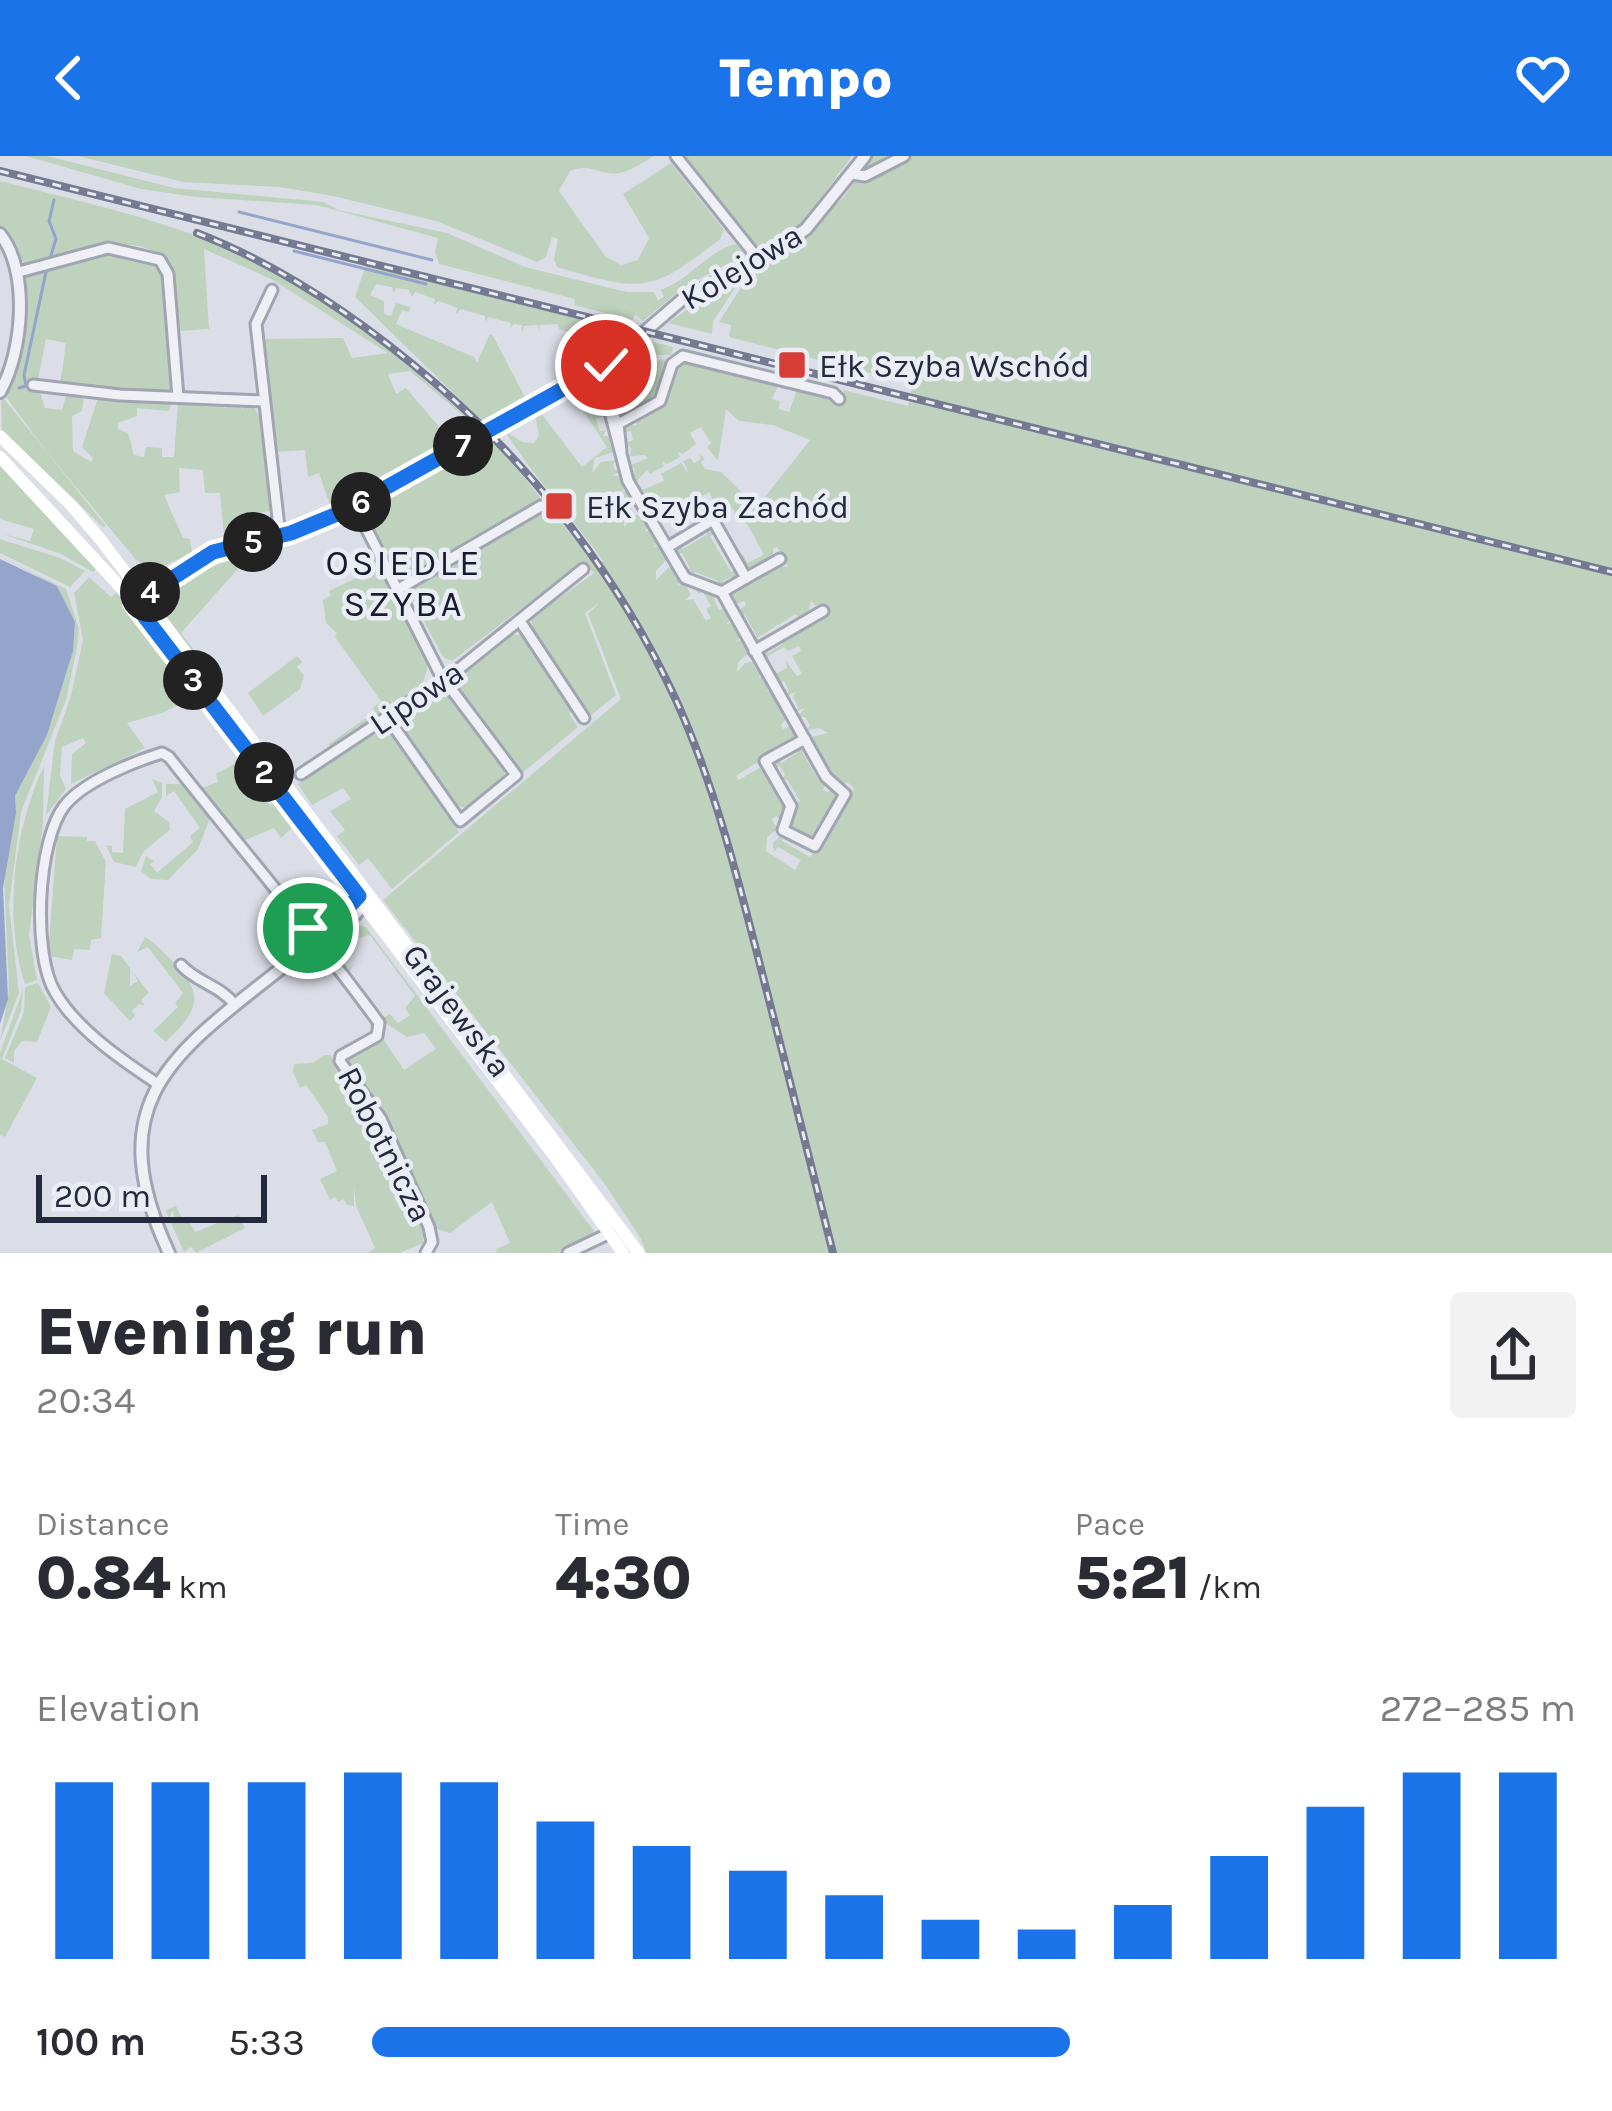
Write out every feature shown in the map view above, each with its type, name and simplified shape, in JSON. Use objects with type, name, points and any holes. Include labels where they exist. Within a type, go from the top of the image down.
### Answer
[{"type":"main road","name":"Grajewska","points":[[0,436],[83,518],[138,600],[640,1253]]},
{"type":"main road","name":"Grajewska","points":[[0,457],[138,600]]},
{"type":"main road","name":"Grajewska","points":[[365,899],[623,1253]]},
{"type":"street","points":[[676,156],[758,260]]},
{"type":"street","name":"Kolejowa","points":[[138,600],[213,552],[280,536],[355,506],[592,373],[627,350],[684,298],[806,229],[865,156]]},
{"type":"street","points":[[853,174],[865,176],[904,156]]},
{"type":"street","points":[[0,235],[19,272],[21,297],[2,386]]},
{"type":"street","points":[[19,272],[108,248],[160,260],[168,274],[178,397]]},
{"type":"street","points":[[272,290],[256,319],[280,536]]},
{"type":"street","points":[[618,424],[660,401],[673,362],[685,356],[833,393],[839,399]]},
{"type":"street","points":[[592,373],[618,424],[621,455]]},
{"type":"street","points":[[33,385],[264,400]]},
{"type":"street","points":[[609,408],[628,481],[685,578],[722,592],[754,651],[805,739],[826,777],[845,794],[814,846],[783,830],[791,806],[766,761],[805,739]]},
{"type":"street","points":[[355,506],[444,680],[516,775],[460,821],[387,717]]},
{"type":"street","points":[[397,590],[541,506]]},
{"type":"street","points":[[668,547],[713,520],[746,578]]},
{"type":"street","points":[[722,592],[779,559]]},
{"type":"street","name":"Lipowa","points":[[301,774],[444,680],[584,568]]},
{"type":"street","points":[[754,651],[823,610]]},
{"type":"street","points":[[520,621],[584,718]]},
{"type":"street","points":[[158,1084],[90,1031],[61,1001],[47,976],[40,936],[48,847],[61,811],[82,790],[158,754],[167,755],[320,937]]},
{"type":"street","points":[[169,1253],[148,1202],[140,1164],[144,1120],[158,1084],[184,1048],[365,899]]},
{"type":"street","name":"Robotnicza","points":[[320,937],[380,1026],[377,1036],[340,1061],[381,1119],[429,1227],[428,1250]]},
{"type":"street","points":[[181,965],[190,975],[223,990],[235,1005]]},
{"type":"street","points":[[568,1253],[610,1233]]},
{"type":"green space","points":[[26,156],[47,156],[174,188],[324,202],[338,210],[447,233],[525,267],[627,292],[654,292],[658,300],[664,297],[661,290],[726,247],[736,244],[744,255],[684,287],[643,321],[635,314],[633,320],[574,305],[575,299],[439,264],[438,238],[317,205],[141,189]]},
{"type":"green space","points":[[78,156],[654,156],[621,173],[570,171],[559,191],[605,256],[621,265],[638,260],[649,238],[623,194],[671,163],[724,230],[720,239],[677,270],[660,279],[628,284],[557,267],[558,239],[552,237],[546,257],[537,262],[436,221],[333,196],[279,187],[183,182]]},
{"type":"green space","points":[[684,156],[852,156],[799,227],[764,250]]},
{"type":"green space","points":[[872,156],[1612,156],[1612,1253],[646,1253],[604,1183],[383,900],[621,699],[588,614],[600,602],[585,613],[616,695],[589,717],[531,626],[532,618],[594,573],[584,561],[452,661],[443,657],[408,591],[546,511],[540,501],[400,581],[364,510],[491,438],[597,566],[603,561],[505,431],[522,442],[534,443],[539,436],[535,415],[540,412],[582,467],[607,447],[571,393],[585,385],[604,416],[596,419],[600,431],[606,430],[603,436],[608,436],[613,452],[595,458],[592,473],[601,462],[618,460],[614,469],[621,471],[612,476],[622,475],[627,487],[621,492],[629,491],[636,503],[624,517],[624,527],[633,515],[643,515],[649,525],[645,532],[651,529],[659,541],[654,547],[661,545],[669,557],[656,571],[656,580],[669,567],[676,569],[682,579],[677,586],[684,582],[691,595],[685,600],[693,599],[706,621],[711,618],[706,609],[711,606],[703,592],[696,590],[717,594],[714,600],[719,610],[725,608],[732,619],[726,624],[734,623],[741,636],[736,642],[743,639],[749,651],[737,672],[755,661],[761,672],[758,678],[764,675],[771,687],[767,691],[773,691],[788,717],[783,729],[793,725],[798,732],[795,740],[782,748],[776,745],[778,750],[766,757],[760,754],[762,759],[736,776],[739,780],[759,768],[767,770],[772,778],[768,782],[774,782],[781,795],[777,798],[783,798],[789,809],[783,821],[776,816],[772,819],[777,829],[767,837],[766,851],[795,870],[801,860],[778,847],[774,852],[773,843],[782,834],[782,841],[810,857],[817,850],[854,788],[847,782],[842,787],[829,774],[831,769],[826,770],[821,753],[810,742],[828,733],[819,728],[806,731],[810,726],[805,717],[797,717],[805,708],[794,712],[799,708],[795,692],[785,697],[789,691],[784,681],[777,684],[771,671],[787,668],[786,661],[797,676],[802,674],[792,656],[801,651],[799,646],[788,651],[784,647],[768,656],[768,663],[760,654],[783,644],[781,639],[800,627],[805,630],[804,625],[816,618],[822,620],[820,615],[829,609],[811,601],[808,614],[800,619],[796,614],[757,638],[760,644],[754,643],[757,637],[745,615],[739,618],[737,613],[746,604],[733,605],[729,593],[747,582],[752,585],[750,580],[763,572],[767,575],[766,570],[775,565],[788,567],[777,547],[773,559],[746,571],[737,558],[743,554],[747,563],[764,555],[749,527],[728,504],[712,517],[709,512],[717,508],[709,492],[658,524],[661,519],[647,495],[641,497],[639,491],[664,481],[661,474],[681,463],[689,474],[683,461],[690,458],[694,463],[701,459],[699,454],[705,459],[701,462],[705,469],[721,472],[757,507],[810,440],[773,425],[739,421],[726,409],[718,461],[701,427],[690,433],[696,444],[683,454],[678,452],[680,457],[667,464],[662,461],[664,466],[650,474],[647,470],[636,482],[630,475],[635,474],[634,468],[629,466],[648,458],[625,457],[630,456],[631,448],[626,443],[633,440],[631,431],[624,433],[622,426],[637,425],[635,419],[663,404],[675,366],[684,360],[778,386],[772,399],[780,401],[779,409],[789,412],[797,390],[825,396],[837,406],[846,402],[843,390],[908,406],[913,384],[729,337],[731,325],[719,322],[747,278],[744,271],[780,253],[788,259],[788,248],[844,197]]},
{"type":"green space","points":[[0,181],[159,223],[249,257],[354,322],[480,430],[410,371],[388,374],[396,394],[406,388],[454,444],[331,508],[319,473],[308,477],[305,450],[274,452],[261,339],[343,338],[352,358],[388,353],[273,280],[204,249],[209,329],[179,331],[181,362],[171,270],[159,255],[142,247],[103,246],[25,264],[0,228]]},
{"type":"green space","points":[[105,252],[158,263],[165,275],[173,383],[163,394],[60,385],[66,343],[46,339],[32,387],[40,392],[45,408],[62,410],[66,396],[84,397],[82,411],[72,416],[73,451],[91,462],[93,458],[82,447],[98,398],[172,403],[168,411],[137,408],[137,416],[118,423],[118,429],[128,433],[134,455],[144,457],[146,447],[162,448],[162,457],[174,457],[181,400],[208,407],[210,402],[223,403],[225,409],[227,403],[240,404],[243,410],[243,404],[253,405],[265,428],[273,511],[253,513],[256,533],[224,536],[220,493],[205,493],[203,470],[179,468],[180,492],[164,495],[183,538],[190,539],[192,553],[154,570],[136,560],[4,394],[15,366],[25,278]]},
{"type":"green space","points":[[366,265],[632,333],[597,359],[587,357],[574,334],[559,329],[558,324],[540,325],[539,331],[538,325],[524,326],[522,332],[522,325],[510,328],[511,323],[488,317],[486,322],[485,316],[461,309],[456,314],[457,308],[439,301],[434,305],[435,299],[415,292],[412,297],[409,290],[396,288],[394,293],[392,287],[376,284],[370,295],[384,301],[384,314],[391,316],[396,303],[411,307],[409,312],[402,310],[396,324],[477,362],[490,334],[493,336],[527,401],[500,418],[497,413],[490,416],[492,421],[486,425],[355,297]]},
{"type":"green space","points":[[742,278],[713,321],[712,334],[668,323],[714,291]]},
{"type":"green space","points":[[650,341],[673,347],[671,355],[652,355],[612,378],[662,359],[666,362],[656,397],[620,415],[602,377],[618,370]]},
{"type":"green space","points":[[1,395],[105,525],[104,528],[2,431]]},
{"type":"green space","points":[[0,464],[97,568],[93,572],[61,554],[3,534],[30,541],[34,529],[0,519]]},
{"type":"green space","points":[[705,529],[714,533],[710,536],[731,572],[737,573],[734,581],[730,577],[722,587],[695,572],[689,575],[682,553],[676,555],[674,549],[679,545],[683,549],[708,534]]},
{"type":"green space","points":[[0,539],[85,571],[70,587],[0,553]]},
{"type":"green space","points":[[242,556],[244,562],[181,633],[202,666],[169,624],[166,599],[195,575]]},
{"type":"green space","points":[[0,557],[66,589],[79,629],[66,700],[21,812],[9,905],[19,993],[0,1041],[9,990],[4,876],[15,796],[47,735],[73,651],[75,622],[57,586]]},
{"type":"green space","points":[[379,567],[428,665],[422,687],[331,747],[366,718],[372,719],[373,708],[381,701],[326,623],[323,600],[331,595],[329,591]]},
{"type":"green space","points":[[89,577],[111,597],[116,593],[131,609],[127,614],[144,629],[156,652],[171,663],[193,698],[127,723],[145,748],[71,784],[72,754],[86,743],[83,738],[62,747],[60,776],[66,789],[46,815],[55,741],[83,640],[74,593]]},
{"type":"green space","points":[[512,635],[521,635],[578,727],[521,774],[459,689],[461,675]]},
{"type":"green space","points":[[297,656],[302,662],[297,667],[304,675],[300,689],[263,716],[248,693]]},
{"type":"green space","points":[[436,690],[447,693],[504,768],[504,777],[466,808],[456,805],[397,723]]},
{"type":"green space","points":[[378,731],[388,731],[459,832],[392,889],[368,858],[359,865],[337,836],[345,830],[330,811],[351,799],[343,788],[312,805],[298,784]]},
{"type":"green space","points":[[234,743],[244,764],[249,763],[260,778],[258,784],[264,782],[273,795],[267,801],[270,805],[279,802],[294,826],[281,838],[274,828],[243,841],[202,788],[218,782],[216,774],[241,760]]},
{"type":"green space","points":[[804,745],[807,748],[802,752],[818,779],[823,776],[826,782],[823,790],[834,787],[841,794],[835,811],[828,810],[832,814],[825,827],[818,826],[823,830],[815,842],[790,829],[794,807],[800,801],[787,779],[781,781],[785,775],[780,766],[774,769],[772,764],[777,758],[781,763]]},
{"type":"green space","points":[[44,766],[43,823],[29,935],[37,980],[25,984],[14,931],[15,874],[25,817]]},
{"type":"green space","points":[[152,779],[162,783],[162,797],[154,811],[169,822],[170,830],[143,852],[136,867],[114,862],[106,845],[112,846],[112,852],[123,853],[125,809],[158,792]]},
{"type":"green space","points":[[166,784],[183,784],[210,818],[198,849],[168,880],[151,879],[141,871],[146,856],[154,861],[150,864],[157,873],[193,842],[190,836],[200,828],[174,791],[166,796]]},
{"type":"green space","points":[[57,836],[95,841],[106,862],[101,938],[91,940],[90,950],[74,949],[72,960],[48,956]]},
{"type":"green space","points":[[357,925],[366,927],[597,1235],[557,1253],[497,1253],[496,1249],[510,1243],[492,1202],[450,1233],[437,1229],[387,1117],[347,1060],[383,1039],[404,1070],[436,1049],[424,1033],[407,1037],[380,1014],[390,1014],[398,1023],[410,1015],[405,1008],[415,996],[370,935],[360,938],[356,933],[342,944],[346,954],[341,958],[348,968],[353,965],[350,971],[331,949]]},
{"type":"green space","points":[[145,937],[184,975],[194,994],[191,1012],[166,1042],[153,1031],[178,1007],[175,1003],[183,993],[148,947],[137,952]]},
{"type":"green space","points":[[112,954],[121,956],[130,968],[130,986],[138,981],[132,971],[149,993],[141,1000],[145,1006],[139,1004],[132,1011],[135,1016],[130,1021],[104,993]]},
{"type":"green space","points":[[38,983],[51,1007],[37,1042],[22,1041],[14,1051],[14,1063],[5,1058],[24,1012],[25,987]]},
{"type":"green space","points":[[23,990],[21,1010],[2,1059],[37,1078],[5,1137],[0,1134],[0,1053]]},
{"type":"green space","points":[[330,1055],[369,1109],[423,1231],[423,1243],[400,1253],[367,1253],[375,1248],[356,1206],[354,1187],[354,1206],[335,1197],[330,1200],[320,1179],[337,1171],[325,1142],[318,1142],[312,1130],[328,1124],[328,1117],[306,1085],[300,1088],[293,1072],[294,1064],[312,1063]]},
{"type":"green space","points":[[176,1206],[195,1232],[238,1215],[245,1228],[196,1253],[191,1247],[184,1252],[171,1223],[176,1219],[172,1211],[169,1219],[166,1210]]},
{"type":"water","points":[[0,559],[57,586],[75,622],[73,651],[47,735],[15,796],[3,888],[8,999],[0,1024]]},
{"type":"waterway","points":[[51,255],[56,239],[49,221],[54,200]]},
{"type":"waterway","points":[[239,212],[432,260]]},
{"type":"waterway","points":[[294,251],[426,284]]},
{"type":"waterway","points":[[19,388],[26,386],[24,375],[46,272]]},
{"type":"railway","points":[[0,171],[1612,572]]},
{"type":"railway","points":[[197,233],[261,262],[322,298],[435,383],[541,490],[629,612],[676,700],[713,796],[833,1253]]},
{"type":"place","name":"Ełk Szyba Wschód","points":[[792,365]]},
{"type":"place","name":"Ełk Szyba Zachód","points":[[559,506]]},
{"type":"district","name":"OSIEDLE SZYBA","points":[[404,582]]},
{"type":"route","points":[[308,928],[317,940],[359,896],[134,603],[213,552],[291,533],[342,512],[606,365]]}]
